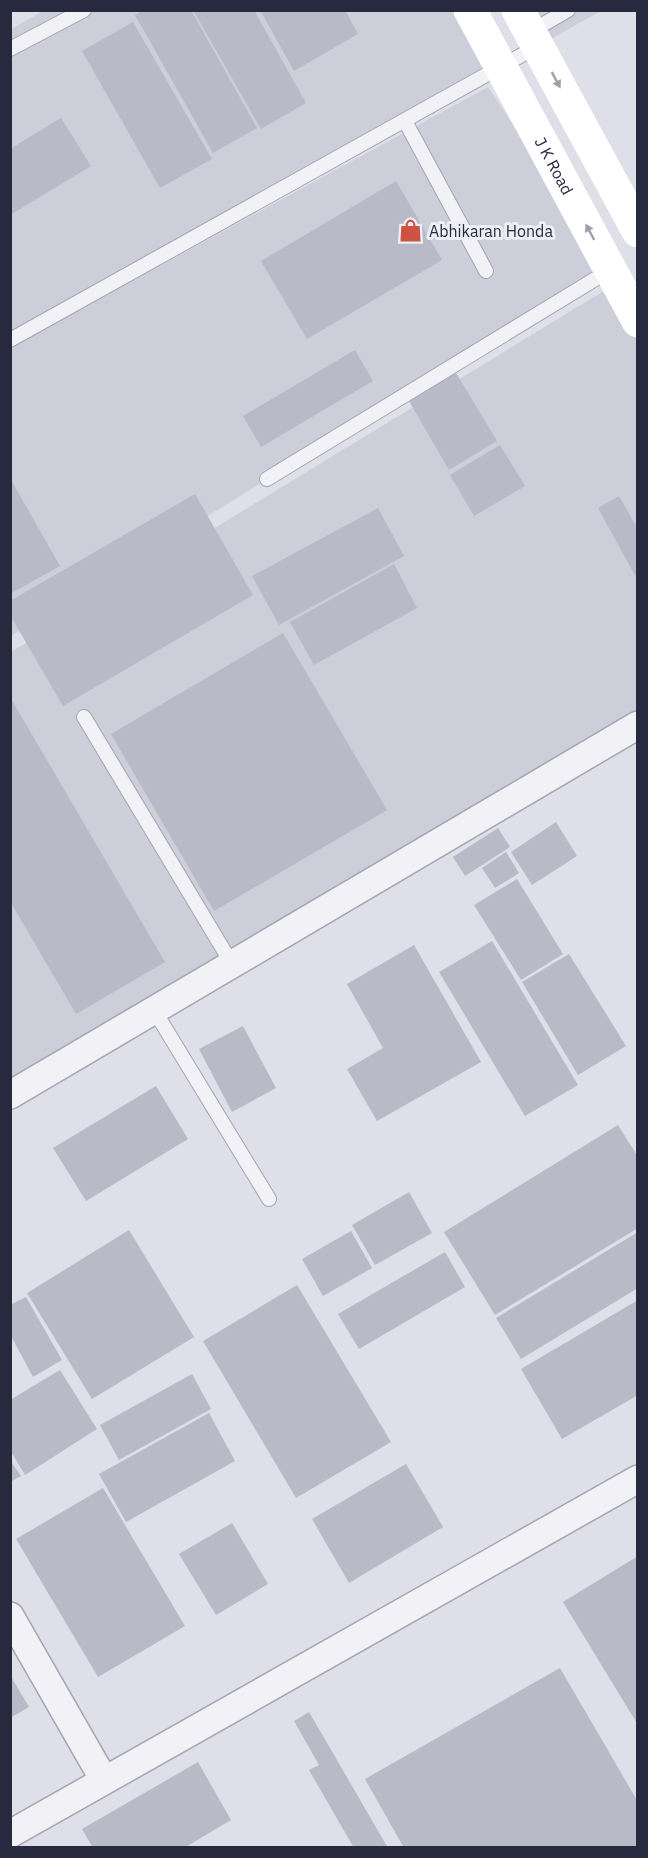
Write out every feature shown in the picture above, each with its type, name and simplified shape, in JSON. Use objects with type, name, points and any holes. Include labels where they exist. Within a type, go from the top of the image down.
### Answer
[{"type":"main road","name":"J K Road","points":[[470,10],[638,321]]},
{"type":"main road","points":[[529,30],[638,231]]},
{"type":"street","points":[[10,1095],[638,726]]},
{"type":"street","points":[[10,1834],[638,1479]]},
{"type":"street","points":[[10,1616],[104,1780]]},
{"type":"lane","points":[[10,50],[84,10]]},
{"type":"lane","points":[[10,340],[500,67],[529,30],[568,10]]},
{"type":"lane","points":[[405,120],[486,271]]},
{"type":"lane","points":[[267,479],[610,270]]},
{"type":"lane","points":[[84,717],[232,964]]},
{"type":"lane","points":[[154,1010],[269,1199]]},
{"type":"shaded area","points":[[45,10],[470,11],[500,67],[11,341],[11,29]]},
{"type":"shaded area","points":[[518,11],[601,11],[538,46]]},
{"type":"shaded area","points":[[488,87],[610,270],[11,636],[11,347]]},
{"type":"shaded area","points":[[617,283],[638,320],[637,724],[11,1095],[11,652]]},
{"type":"building","points":[[144,10],[191,10],[257,128],[213,153],[135,15]]},
{"type":"building","points":[[193,10],[254,10],[306,103],[261,129]]},
{"type":"building","points":[[260,10],[345,10],[358,34],[294,71]]},
{"type":"building","points":[[133,22],[212,159],[160,188],[82,51]]},
{"type":"building","points":[[61,118],[91,166],[10,215],[10,149]]},
{"type":"building","points":[[396,181],[442,260],[307,339],[261,261]]},
{"type":"building","points":[[355,350],[373,381],[261,447],[243,416]]},
{"type":"building","points":[[456,373],[497,441],[449,470],[409,401]]},
{"type":"building","points":[[500,445],[525,486],[474,516],[450,475]]},
{"type":"building","points":[[10,478],[60,566],[10,594]]},
{"type":"building","points":[[195,494],[253,595],[63,706],[10,615],[10,601]]},
{"type":"building","points":[[619,496],[638,529],[638,581],[598,508]]},
{"type":"building","points":[[378,508],[404,556],[279,625],[252,576]]},
{"type":"building","points":[[394,564],[417,608],[314,665],[290,622]]},
{"type":"building","points":[[283,633],[387,810],[214,911],[111,734]]},
{"type":"building","points":[[10,697],[165,962],[76,1014],[10,901]]},
{"type":"building","points":[[556,822],[577,856],[532,885],[511,852]]},
{"type":"building","points":[[498,828],[510,847],[465,876],[453,857]]},
{"type":"building","points":[[506,852],[519,873],[495,888],[482,868]]},
{"type":"building","points":[[517,879],[563,954],[521,980],[474,905]]},
{"type":"building","points":[[492,941],[578,1085],[525,1116],[439,972]]},
{"type":"building","points":[[414,945],[481,1062],[377,1121],[347,1069],[383,1048],[347,984]]},
{"type":"building","points":[[569,954],[626,1046],[578,1075],[522,982]]},
{"type":"building","points":[[243,1026],[276,1088],[232,1112],[199,1049]]},
{"type":"building","points":[[156,1086],[188,1139],[86,1201],[53,1148]]},
{"type":"building","points":[[618,1125],[638,1157],[638,1228],[495,1315],[444,1232]]},
{"type":"building","points":[[409,1192],[432,1233],[375,1265],[352,1225]]},
{"type":"building","points":[[129,1230],[194,1337],[92,1399],[27,1293]]},
{"type":"building","points":[[351,1231],[372,1268],[323,1296],[302,1259]]},
{"type":"building","points":[[638,1232],[638,1288],[521,1359],[496,1318]]},
{"type":"building","points":[[445,1252],[465,1287],[359,1349],[338,1314]]},
{"type":"building","points":[[297,1285],[391,1442],[296,1498],[203,1341]]},
{"type":"building","points":[[26,1297],[62,1360],[33,1377],[10,1334],[10,1305]]},
{"type":"building","points":[[638,1300],[638,1395],[562,1439],[521,1369]]},
{"type":"building","points":[[60,1370],[97,1429],[25,1475],[10,1450],[10,1400]]},
{"type":"building","points":[[192,1374],[211,1409],[119,1460],[100,1425]]},
{"type":"building","points":[[209,1413],[235,1461],[126,1522],[99,1474]]},
{"type":"building","points":[[10,1460],[21,1476],[10,1482]]},
{"type":"building","points":[[406,1464],[443,1527],[349,1583],[312,1519]]},
{"type":"building","points":[[103,1488],[185,1626],[98,1677],[16,1539]]},
{"type":"building","points":[[232,1523],[268,1584],[216,1615],[179,1554]]},
{"type":"building","points":[[638,1556],[638,1725],[563,1602]]},
{"type":"building","points":[[560,1668],[638,1802],[638,1848],[404,1848],[365,1779]]},
{"type":"building","points":[[10,1675],[29,1707],[10,1718]]},
{"type":"building","points":[[309,1712],[388,1848],[354,1848],[309,1770],[319,1765],[294,1721]]},
{"type":"building","points":[[198,1762],[231,1820],[184,1848],[93,1848],[82,1829]]},
{"type":"place","name":"Abhikaran Honda","points":[[411,231]]}]
